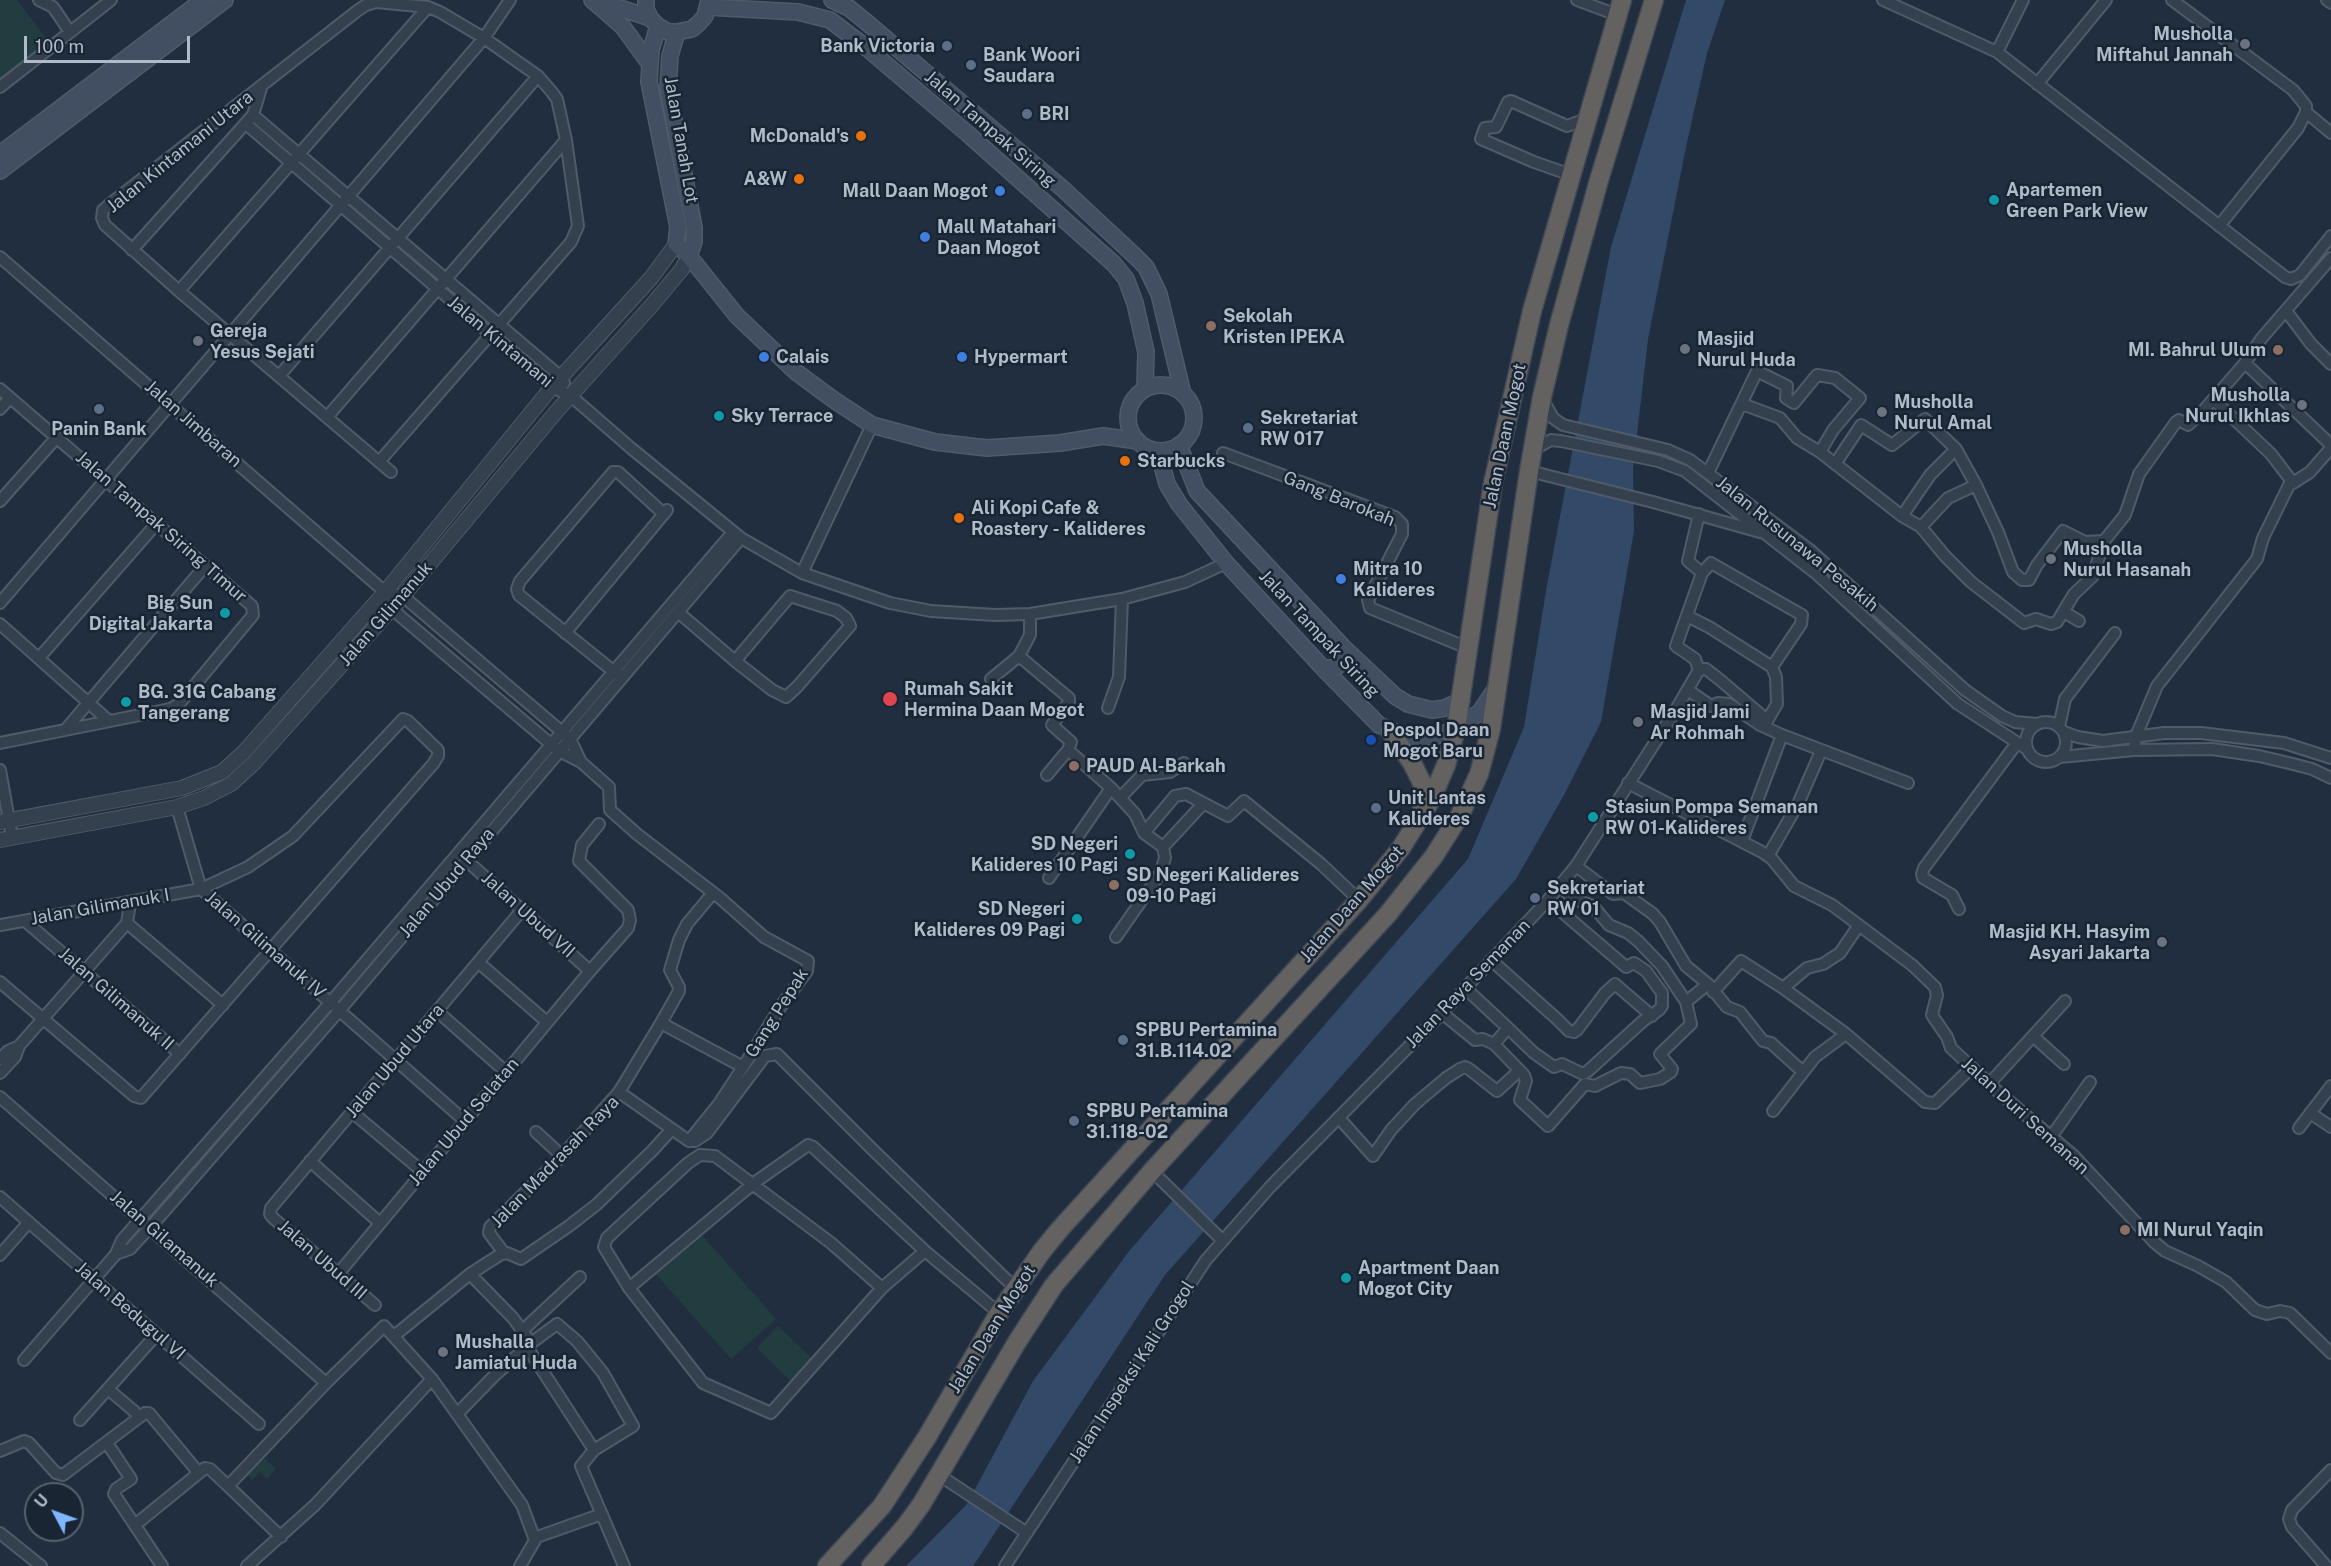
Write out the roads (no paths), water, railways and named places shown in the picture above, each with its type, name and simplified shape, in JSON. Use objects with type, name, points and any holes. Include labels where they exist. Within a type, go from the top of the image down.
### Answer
[{"type":"highway","name":"Jalan Daan Mogot","points":[[871,1566],[904,1528],[942,1477],[1017,1342],[1054,1286],[1158,1177],[1256,1057],[1388,914],[1448,835],[1479,774],[1491,729],[1542,397],[1569,284],[1654,0]]},
{"type":"highway","name":"Jalan Daan Mogot","points":[[827,1566],[854,1539],[888,1498],[927,1437],[999,1312],[1060,1229],[1359,900],[1401,848],[1439,783],[1456,729],[1462,700],[1494,483],[1532,311],[1619,8]]},
{"type":"highway","points":[[1573,168],[1587,173],[1599,170],[1603,166]]},
{"type":"highway","points":[[1565,196],[1580,192],[1590,199],[1592,206]]},
{"type":"highway","points":[[1390,730],[1422,783],[1423,802],[1419,820]]},
{"type":"highway","points":[[1250,1020],[1272,1040]]},
{"type":"highway","points":[[1234,1037],[1256,1057]]},
{"type":"main road","points":[[0,154],[203,0]]},
{"type":"main road","points":[[0,171],[225,0]]},
{"type":"main road","points":[[592,0],[623,27],[650,63]]},
{"type":"main road","points":[[597,0],[654,22],[668,32],[692,29],[699,23],[708,3]]},
{"type":"main road","points":[[646,0],[646,9],[654,22]]},
{"type":"main road","name":"Jalan Tampak Siring","points":[[832,0],[849,8],[865,21],[1062,188],[1141,261],[1159,294],[1183,394]]},
{"type":"main road","name":"Jalan Tampak Siring","points":[[708,3],[798,12],[830,20],[868,49],[968,134],[1114,264],[1126,279],[1135,303],[1146,352],[1145,389]]},
{"type":"main road","name":"Jalan Tanah Lot","points":[[654,22],[650,90],[678,228],[676,244]]},
{"type":"main road","name":"Jalan Tanah Lot","points":[[677,32],[670,56],[668,88],[694,228],[694,242],[689,256]]},
{"type":"main road","points":[[676,244],[689,256],[737,316],[796,372],[872,424],[935,442],[987,448],[1051,444],[1103,436],[1137,441]]},
{"type":"main road","points":[[1165,386],[1183,394],[1190,404],[1194,415],[1187,438],[1169,450],[1158,451],[1148,448],[1137,441],[1131,432],[1128,420],[1132,402],[1145,389],[1165,386]]},
{"type":"main road","points":[[1103,436],[1128,420]]},
{"type":"main road","name":"Jalan Tampak Siring","points":[[1179,445],[1197,491],[1343,646],[1395,696],[1408,704],[1432,710],[1445,708],[1462,700]]},
{"type":"main road","name":"Jalan Tampak Siring","points":[[1158,451],[1167,484],[1179,504],[1226,563],[1372,718],[1390,730],[1403,735],[1432,737],[1456,729],[1480,712],[1497,686]]},
{"type":"main road","points":[[1323,668],[1335,668],[1340,664],[1343,659],[1343,646]]},
{"type":"street","points":[[39,0],[53,8],[70,32]]},
{"type":"street","points":[[0,87],[111,0]]},
{"type":"street","points":[[0,603],[484,38],[510,0]]},
{"type":"street","points":[[1577,0],[1619,8]]},
{"type":"street","points":[[1883,0],[1997,52],[2285,277],[2291,279],[2300,274],[2331,236]]},
{"type":"street","points":[[1997,52],[2023,0]]},
{"type":"street","points":[[2037,84],[2106,0]]},
{"type":"street","points":[[2172,0],[2293,90],[2306,106],[2306,112],[2298,128],[2219,226]]},
{"type":"street","points":[[2327,0],[2331,3]]},
{"type":"street","name":"Jalan Kintamani Utara","points":[[132,250],[105,225],[102,218],[103,210],[110,204],[366,5],[376,3],[428,7]]},
{"type":"street","points":[[179,291],[428,7],[484,38],[538,76],[557,99],[566,140],[578,226],[576,235],[379,462]]},
{"type":"street","points":[[279,376],[538,76]]},
{"type":"street","name":"Jalan Kintamani Utara","points":[[250,119],[261,88]]},
{"type":"street","points":[[1573,168],[1534,162],[1480,138],[1485,128],[1496,127],[1508,102],[1511,101],[1567,126],[1586,119]]},
{"type":"street","points":[[2306,112],[2331,133]]},
{"type":"street","points":[[250,119],[132,250],[391,472]]},
{"type":"street","name":"Jalan Kintamani","points":[[250,119],[295,158],[348,196],[446,279],[499,325],[570,396],[737,535],[802,573],[890,603],[931,611],[995,615],[1030,614],[1122,599],[1185,582],[1226,563]]},
{"type":"street","points":[[328,416],[566,140]]},
{"type":"street","name":"Jalan Kintamani","points":[[295,158],[340,205],[437,289],[491,334],[557,382]]},
{"type":"street","name":"Jalan Gilimanuk","points":[[5,821],[182,788],[222,772],[243,753],[385,592],[557,382],[651,278],[676,244]]},
{"type":"street","name":"Jalan Gilimanuk","points":[[3,838],[177,807],[204,798],[231,784],[254,763],[408,601],[570,396],[682,269],[689,256]]},
{"type":"street","name":"Jalan Jimbaran","points":[[0,257],[385,592],[397,613],[555,748],[582,762],[609,787],[610,810],[646,842]]},
{"type":"street","points":[[1742,404],[1780,418],[1797,438],[1820,452],[1902,516],[1920,527],[1965,575],[2024,623],[2036,619],[2055,624],[2074,594],[2093,576],[2103,541],[2125,514],[2139,474],[2176,422],[2179,420],[2188,425],[2191,424],[2214,400],[2245,363],[2260,339],[2331,258]]},
{"type":"street","points":[[2286,311],[2311,344],[2331,364]]},
{"type":"street","points":[[2214,400],[2263,446],[2293,483],[2327,462],[2331,446],[2245,363]]},
{"type":"street","points":[[1708,473],[1757,371],[1787,386],[1786,398],[1794,403],[1817,375],[1835,378],[1860,398],[1833,429],[1820,452]]},
{"type":"street","name":"Jalan Tampak Siring Timur","points":[[0,389],[252,606],[253,615],[179,704],[170,709],[0,743]]},
{"type":"street","name":"Jalan Rusunawa Pesakih","points":[[1542,397],[1550,413],[1563,425],[1681,455],[1810,550],[1972,695],[2015,722],[2037,724]]},
{"type":"street","points":[[0,409],[10,398]]},
{"type":"street","points":[[1835,464],[1861,425],[1892,445],[1925,419],[1956,449],[1976,484],[2013,572],[2022,580],[2031,578],[2037,565],[2063,531],[2085,542],[2103,541]]},
{"type":"street","points":[[802,573],[872,424]]},
{"type":"street","points":[[0,501],[57,437]]},
{"type":"street","name":"Jalan Rusunawa Pesakih","points":[[1533,450],[1551,440],[1561,441],[1658,461],[1684,471],[1818,575],[1936,687],[1972,715],[2027,749]]},
{"type":"street","points":[[1902,516],[1930,475],[1956,449]]},
{"type":"street","name":"Gang Barokah","points":[[1223,453],[1395,517],[1402,524],[1402,534],[1368,600],[1370,608],[1470,649]]},
{"type":"street","name":"Jalan Rusunawa Pesakih","points":[[1529,471],[1699,514],[1766,534]]},
{"type":"street","points":[[565,633],[665,512],[618,472],[613,472],[520,581],[517,589],[519,595],[565,633],[617,675]]},
{"type":"street","points":[[2134,750],[2136,736],[2157,686],[2257,559],[2263,538],[2291,481]]},
{"type":"street","points":[[1920,527],[1948,498],[1976,484]]},
{"type":"street","points":[[1699,514],[1688,561],[1702,573]]},
{"type":"street","points":[[39,658],[157,523]]},
{"type":"street","name":"Jalan Ubud Raya","points":[[617,675],[678,612],[737,535]]},
{"type":"street","name":"Jalan Ubud Raya","points":[[116,1254],[122,1240],[140,1219],[566,736],[737,535]]},
{"type":"street","points":[[1772,667],[1802,624],[1802,615],[1711,563],[1702,573],[1676,646],[1695,659],[1699,669],[1706,669],[1719,679],[1782,735],[1908,783]]},
{"type":"street","points":[[66,729],[205,566]]},
{"type":"street","name":"Jalan Jimbaran","points":[[385,592],[408,601],[566,736],[582,762]]},
{"type":"street","points":[[678,612],[735,661],[772,690],[786,697],[850,626],[846,618],[837,611],[790,596],[735,661]]},
{"type":"street","points":[[1108,708],[1119,677],[1122,599]]},
{"type":"street","points":[[2064,612],[2079,621]]},
{"type":"street","points":[[991,679],[1019,656],[1030,635],[1030,614]]},
{"type":"street","points":[[1687,616],[1709,627],[1772,667],[1776,677],[1777,704],[1766,723]]},
{"type":"street","points":[[0,624],[109,721]]},
{"type":"street","points":[[2060,757],[2066,744],[2061,729],[2065,699],[2115,633]]},
{"type":"street","points":[[1019,656],[1069,699],[1052,725],[1071,742],[1068,750],[1047,775]]},
{"type":"street","name":"Jalan Raya Semanan","points":[[1270,1186],[1442,1013],[1560,886],[1576,866],[1699,669]]},
{"type":"street","points":[[1688,690],[1711,706],[1718,703],[1729,704],[1766,723]]},
{"type":"street","name":"Jalan Gilimanuk I","points":[[0,925],[201,889],[248,867],[293,836],[403,719],[408,721],[438,750],[438,756],[270,950]]},
{"type":"street","points":[[2331,758],[2284,743],[2201,733],[2136,736],[2103,741],[2078,737],[2049,722],[2037,724],[2028,733],[2026,741],[2027,749],[2033,758],[2044,762],[2060,757],[2134,750],[2212,749],[2252,755],[2312,769],[2331,778]]},
{"type":"street","points":[[1742,841],[1782,735]]},
{"type":"street","points":[[1959,909],[1952,896],[1923,878],[1924,868],[2017,742]]},
{"type":"street","points":[[1068,750],[1111,788],[1135,814],[1144,833],[1164,847]]},
{"type":"street","points":[[1768,856],[1798,804],[1821,751]]},
{"type":"street","name":"Jalan Ubud Raya","points":[[116,1254],[130,1249],[339,1011],[466,860],[544,761]]},
{"type":"street","points":[[1120,798],[1142,775],[1170,772],[1184,763]]},
{"type":"street","points":[[0,770],[5,821],[3,838]]},
{"type":"street","name":"Jalan Duri Semanan","points":[[1628,783],[1768,856],[1794,886],[1832,905],[1912,965],[1935,987],[1937,995],[1932,1015],[1947,1037],[1951,1048],[1989,1084],[2073,1155],[2133,1221],[2165,1251],[2199,1266],[2226,1282],[2255,1310],[2267,1314],[2280,1311],[2290,1313],[2331,1353]]},
{"type":"street","points":[[1049,878],[1111,788]]},
{"type":"street","points":[[1144,833],[1175,796],[1186,795],[1228,816],[1244,801],[1321,864],[1359,900]]},
{"type":"street","points":[[1116,937],[1160,874],[1165,858],[1164,847],[1203,804]]},
{"type":"street","name":"Jalan Gilimanuk IV","points":[[177,807],[201,889],[465,1121]]},
{"type":"street","name":"Jalan Ubud Selatan","points":[[338,1274],[590,970],[628,928],[630,920],[628,910],[579,861],[582,845],[599,824]]},
{"type":"street","name":"Gang Pepak","points":[[646,842],[713,893],[764,937],[808,961],[807,971],[763,1032],[718,1105],[689,1141]]},
{"type":"street","name":"Jalan Ubud VII","points":[[466,860],[590,970]]},
{"type":"street","points":[[1576,866],[1613,894],[1624,893],[1653,914],[1686,966],[1711,988],[1727,1007],[1740,1012],[1763,1041],[1772,1043],[1803,1072]]},
{"type":"street","points":[[1442,1013],[1473,1039],[1483,1039],[1494,1044],[1526,1081],[1520,1100],[1548,1126],[1585,1084],[1595,1086],[1621,1072],[1630,1074],[1640,1083],[1669,1076],[1672,1069],[1660,1054],[1691,1024],[1686,1002],[1662,966],[1638,941],[1628,933],[1609,925],[1593,906],[1574,899],[1560,886]]},
{"type":"street","points":[[619,1092],[679,992],[679,987],[670,970],[680,940],[687,924],[713,893]]},
{"type":"street","points":[[1465,988],[1534,1053],[1554,1067],[1568,1066],[1582,1074],[1662,1006],[1663,998],[1659,989],[1646,971],[1634,963],[1626,967],[1548,900]]},
{"type":"street","points":[[0,1073],[15,1057],[19,1046],[127,923],[130,903]]},
{"type":"street","name":"Jalan Ubud Utara","points":[[270,1214],[272,1208],[310,1161],[522,910]]},
{"type":"street","name":"Jalan Gilimanuk II","points":[[25,921],[180,1054]]},
{"type":"street","points":[[127,923],[223,1005]]},
{"type":"street","points":[[1783,988],[1807,968],[1823,964],[1840,953],[1859,925]]},
{"type":"street","points":[[0,982],[138,1098],[143,1097],[270,950]]},
{"type":"street","points":[[1491,960],[1571,1032],[1580,1027],[1605,993],[1615,984],[1652,1016]]},
{"type":"street","points":[[1686,1002],[1711,988],[1741,961],[1783,988],[1846,1034],[1925,1102],[1935,1103],[1971,1068]]},
{"type":"street","points":[[478,962],[547,1022]]},
{"type":"street","points":[[1989,1084],[2065,1001]]},
{"type":"street","points":[[437,1011],[506,1072]]},
{"type":"street","points":[[661,1023],[743,1067]]},
{"type":"street","points":[[1494,1044],[1508,1028]]},
{"type":"street","points":[[1773,1111],[1821,1050],[1846,1034]]},
{"type":"street","points":[[2034,1037],[2064,1064]]},
{"type":"street","points":[[0,1059],[8,1051],[19,1046]]},
{"type":"street","points":[[689,1141],[695,1141],[707,1133],[765,1056],[777,1054],[1015,1288]]},
{"type":"street","points":[[1339,1118],[1373,1156],[1391,1130],[1415,1104],[1446,1077],[1465,1067],[1497,1091],[1519,1071]]},
{"type":"street","points":[[2051,1137],[2090,1082]]},
{"type":"street","points":[[2299,1128],[2331,1086]]},
{"type":"street","name":"Jalan Madrasah Raya","points":[[672,1129],[596,1204],[521,1259],[504,1253],[489,1233],[490,1227],[562,1156],[619,1092],[672,1129],[689,1141]]},
{"type":"street","name":"Jalan Gilamanuk","points":[[0,1097],[326,1383]]},
{"type":"street","points":[[352,1112],[423,1172]]},
{"type":"street","points":[[2310,1113],[2331,1127]]},
{"type":"street","points":[[536,1132],[562,1156]]},
{"type":"street","points":[[629,1288],[754,1183],[805,1146],[810,1145],[925,1251],[999,1312]]},
{"type":"street","points":[[882,1288],[754,1183],[715,1156],[700,1155],[688,1163],[605,1241],[604,1247],[629,1288],[703,1383],[771,1413],[882,1288],[925,1251]]},
{"type":"street","points":[[310,1161],[380,1223]]},
{"type":"street","points":[[1158,1177],[1219,1237]]},
{"type":"street","name":"Jalan Inspeksi Kali Grogol","points":[[1005,1566],[1024,1532],[1219,1237],[1270,1186]]},
{"type":"street","name":"Jalan Bedugul VI","points":[[0,1197],[259,1424]]},
{"type":"street","name":"Jalan Ubud III","points":[[270,1214],[375,1305]]},
{"type":"street","points":[[0,1255],[29,1222]]},
{"type":"street","name":"Jalan Madrasah Raya","points":[[394,1336],[470,1274],[504,1253]]},
{"type":"street","points":[[24,1360],[116,1254]]},
{"type":"street","points":[[470,1274],[523,1330],[529,1345],[594,1450]]},
{"type":"street","points":[[523,1330],[580,1277]]},
{"type":"street","points":[[457,1414],[494,1376],[557,1324],[577,1341],[603,1373],[633,1426],[594,1450],[581,1466],[624,1566]]},
{"type":"street","points":[[228,1485],[384,1326],[432,1379],[522,1505],[535,1540]]},
{"type":"street","points":[[80,1420],[156,1335]]},
{"type":"street","points":[[247,1566],[315,1506],[432,1379]]},
{"type":"street","points":[[108,1389],[135,1412]]},
{"type":"street","points":[[0,1451],[24,1441],[56,1473],[63,1475],[141,1415],[148,1413],[198,1472]]},
{"type":"street","points":[[107,1443],[130,1476],[130,1481],[116,1489],[114,1494],[135,1525],[156,1564]]},
{"type":"street","points":[[135,1525],[205,1468],[210,1469],[228,1485],[281,1537]]},
{"type":"street","points":[[2326,1566],[2292,1527],[2289,1519],[2292,1510],[2331,1470]]},
{"type":"street","points":[[942,1477],[1024,1532]]},
{"type":"street","points":[[519,1566],[537,1537],[602,1514]]},
{"type":"street","points":[[0,1533],[41,1566]]},
{"type":"water","points":[[1686,0],[1725,0],[1707,53],[1648,339],[1633,469],[1634,531],[1601,722],[1564,795],[1516,879],[1165,1275],[973,1566],[906,1566],[967,1504],[1033,1381],[1130,1250],[1468,859],[1524,727],[1547,585],[1611,247]]},
{"type":"place","name":"Musholla Miftahul Jannah","points":[[2245,44]]},
{"type":"place","name":"Bank Victoria","points":[[947,46]]},
{"type":"place","name":"Bank Woori Saudara","points":[[971,65]]},
{"type":"place","name":"BRI","points":[[1027,114]]},
{"type":"place","name":"McDonald's","points":[[861,136]]},
{"type":"place","name":"A&W","points":[[799,179]]},
{"type":"place","name":"Mall Daan Mogot","points":[[1000,191]]},
{"type":"place","name":"Apartemen Green Park View","points":[[1994,200]]},
{"type":"place","name":"Mall Matahari Daan Mogot","points":[[925,237]]},
{"type":"place","name":"Sekolah Kristen IPEKA","points":[[1211,326]]},
{"type":"place","name":"Gereja Yesus Sejati","points":[[198,341]]},
{"type":"place","name":"Masjid Nurul Huda","points":[[1685,349]]},
{"type":"place","name":"MI. Bahrul Ulum","points":[[2278,350]]},
{"type":"place","name":"Calais","points":[[764,357]]},
{"type":"place","name":"Hypermart","points":[[962,357]]},
{"type":"place","name":"Musholla Nurul Ikhlas","points":[[2302,405]]},
{"type":"place","name":"Panin Bank","points":[[99,409]]},
{"type":"place","name":"Musholla Nurul Amal","points":[[1882,412]]},
{"type":"place","name":"Sky Terrace","points":[[719,416]]},
{"type":"place","name":"Sekretariat RW 017","points":[[1248,428]]},
{"type":"place","name":"Starbucks","points":[[1125,461]]},
{"type":"place","name":"Ali Kopi Cafe & Roastery - Kalideres","points":[[959,518]]},
{"type":"place","name":"Musholla Nurul Hasanah","points":[[2051,559]]},
{"type":"place","name":"Mitra 10 Kalideres","points":[[1341,579]]},
{"type":"place","name":"Big Sun Digital Jakarta","points":[[225,613]]},
{"type":"place","name":"Rumah Sakit Hermina Daan Mogot","points":[[890,699]]},
{"type":"place","name":"BG. 31G Cabang Tangerang","points":[[126,702]]},
{"type":"place","name":"Masjid Jami Ar Rohmah","points":[[1638,722]]},
{"type":"place","name":"Pospol Daan Mogot Baru","points":[[1371,740]]},
{"type":"place","name":"PAUD Al-Barkah","points":[[1074,766]]},
{"type":"place","name":"Unit Lantas Kalideres","points":[[1376,808]]},
{"type":"place","name":"Stasiun Pompa Semanan RW 01-Kalideres","points":[[1593,817]]},
{"type":"place","name":"SD Negeri Kalideres 10 Pagi","points":[[1130,854]]},
{"type":"place","name":"SD Negeri Kalideres 09-10 Pagi","points":[[1114,885]]},
{"type":"place","name":"Sekretariat RW 01","points":[[1535,898]]},
{"type":"place","name":"SD Negeri Kalideres 09 Pagi","points":[[1077,919]]},
{"type":"place","name":"Masjid KH. Hasyim Asyari Jakarta","points":[[2162,942]]},
{"type":"place","name":"SPBU Pertamina 31.B.114.02","points":[[1123,1040]]},
{"type":"place","name":"SPBU Pertamina 31.118-02","points":[[1074,1121]]},
{"type":"place","name":"MI Nurul Yaqin","points":[[2125,1230]]},
{"type":"place","name":"Apartment Daan Mogot City","points":[[1346,1278]]},
{"type":"place","name":"Mushalla Jamiatul Huda","points":[[443,1352]]}]
